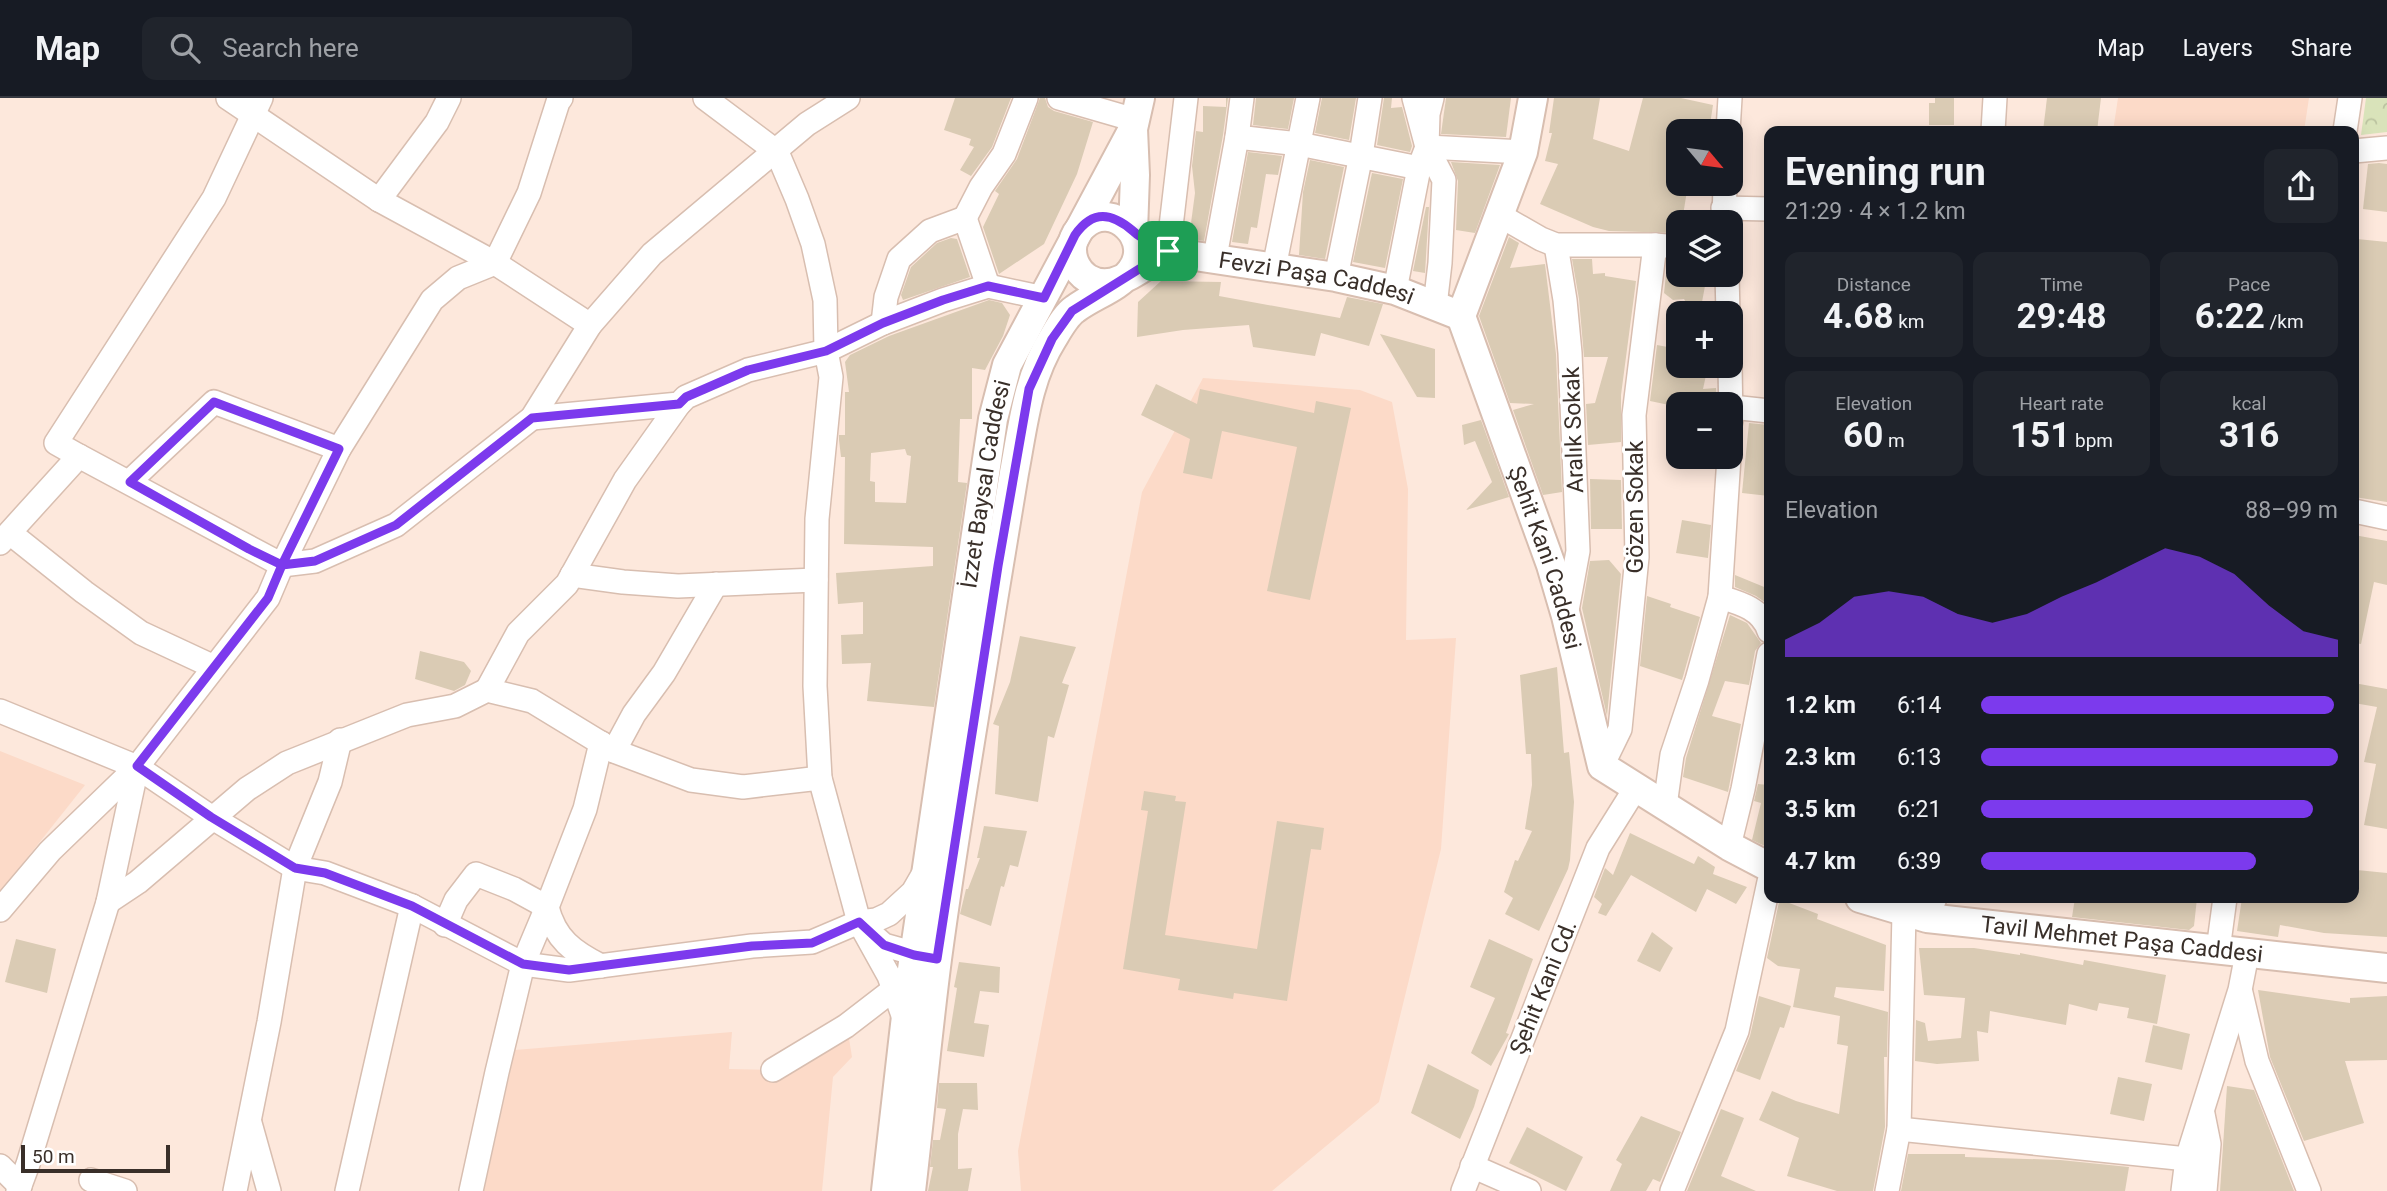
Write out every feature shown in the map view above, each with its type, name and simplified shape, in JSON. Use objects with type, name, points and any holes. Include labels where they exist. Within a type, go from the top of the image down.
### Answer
[{"type":"main road","points":[[1461,316],[1523,152],[1533,98]]},
{"type":"main road","points":[[1136,116],[1133,232],[1137,241],[1137,261],[1126,277],[1106,284],[1084,277],[1076,268],[1072,257],[1071,246],[1075,235],[1081,226],[1098,217],[1118,219],[1133,232],[1168,251]]},
{"type":"main road","name":"İzzet Baysal Caddesi","points":[[925,957],[927,867],[993,419],[1007,365],[1136,116]]},
{"type":"main road","name":"İzzet Baysal Caddesi","points":[[911,1191],[918,1021],[925,957],[1029,389],[1052,339],[1072,311],[1168,251]]},
{"type":"main road","name":"Fevzi Paşa Caddesi","points":[[1168,251],[1336,277],[1395,290],[1461,316]]},
{"type":"main road","name":"Şehit Kani Caddesi","points":[[1461,316],[1551,565],[1566,615],[1602,766]]},
{"type":"main road","points":[[1602,766],[1728,846],[1764,864]]},
{"type":"main road","name":"Tavil Mehmet Paşa Caddesi","points":[[1886,903],[2247,954],[2387,968]]},
{"type":"main road","name":"İzzet Baysal Caddesi","points":[[886,1191],[918,1021]]},
{"type":"street","points":[[228,98],[257,107],[379,200],[495,263],[590,325]]},
{"type":"street","points":[[379,200],[437,122],[449,98]]},
{"type":"street","points":[[0,910],[50,851],[137,766],[268,598],[339,449],[432,300],[458,278],[495,263],[529,193],[561,98]]},
{"type":"street","points":[[705,98],[777,152],[813,244],[825,300],[826,351],[831,377],[817,519],[815,686],[821,778],[859,922],[894,989],[918,1021]]},
{"type":"street","points":[[257,107],[214,198],[55,443],[282,565],[315,561],[396,525],[532,418],[590,325],[652,254],[777,152],[807,124],[848,98]]},
{"type":"street","points":[[883,323],[886,297],[899,259],[930,231],[965,218],[981,187],[1004,154],[1026,98]]},
{"type":"street","points":[[1059,98],[1136,116]]},
{"type":"street","points":[[1168,251],[1186,98]]},
{"type":"street","points":[[1215,257],[1242,98]]},
{"type":"street","points":[[1274,268],[1308,98]]},
{"type":"street","points":[[1336,277],[1370,98]]},
{"type":"street","points":[[1414,98],[1423,158],[1444,180],[1440,263],[1434,306]]},
{"type":"street","points":[[1395,290],[1423,158],[1432,98]]},
{"type":"street","points":[[1729,119],[1730,98]]},
{"type":"street","points":[[1993,126],[1995,98]]},
{"type":"street","points":[[2346,126],[2350,98]]},
{"type":"street","points":[[1237,136],[1361,155],[1423,158],[1523,152]]},
{"type":"street","points":[[2359,151],[2387,148]]},
{"type":"street","points":[[1743,212],[1764,210]]},
{"type":"street","points":[[1499,215],[1556,245],[1666,246]]},
{"type":"street","points":[[965,218],[988,286]]},
{"type":"street","name":"Aralık Sokak","points":[[1556,245],[1570,353],[1578,551],[1566,615]]},
{"type":"street","name":"Gözen Sokak","points":[[1602,766],[1620,729],[1637,557],[1634,415],[1655,245]]},
{"type":"street","points":[[108,902],[138,882],[247,789],[287,763],[407,715],[455,706],[487,690],[518,633],[567,584],[625,480],[686,397],[748,370],[826,351],[883,323],[988,286],[1044,298]]},
{"type":"street","points":[[130,482],[214,402],[339,449]]},
{"type":"street","points":[[532,418],[679,404]]},
{"type":"street","points":[[1743,408],[1764,410]]},
{"type":"street","points":[[79,456],[5,538],[141,633],[214,667]]},
{"type":"street","points":[[1665,806],[1672,755],[1698,680],[1720,597],[1727,469]]},
{"type":"street","points":[[2359,512],[2387,518]]},
{"type":"street","points":[[572,575],[678,586],[816,580]]},
{"type":"street","points":[[471,1191],[496,1072],[523,964],[607,747],[664,673],[716,584]]},
{"type":"street","points":[[1720,597],[1743,604],[1764,619]]},
{"type":"street","points":[[1728,846],[1743,789],[1764,680]]},
{"type":"street","points":[[487,690],[532,701],[607,747],[691,780],[743,787],[821,778]]},
{"type":"street","points":[[0,711],[137,766],[211,817],[295,868],[325,873],[412,906],[523,964],[569,970],[752,946],[812,943],[859,922],[876,920],[889,914],[913,892],[927,867]]},
{"type":"street","points":[[235,1191],[295,868],[330,782],[340,740]]},
{"type":"street","points":[[19,1188],[108,902],[137,766]]},
{"type":"street","name":"Şehit Kani Cd.","points":[[1463,1191],[1598,848],[1635,789]]},
{"type":"street","points":[[445,925],[456,901],[476,874],[514,889],[547,907],[551,924],[566,943],[578,955],[601,966]]},
{"type":"street","points":[[1672,1191],[1737,1031],[1764,903]]},
{"type":"street","points":[[2218,950],[2224,903]]},
{"type":"street","points":[[347,1191],[412,906]]},
{"type":"street","points":[[1887,1191],[1899,1129],[1922,910]]},
{"type":"street","points":[[859,922],[884,945],[925,957]]},
{"type":"street","points":[[2183,1191],[2187,1159],[2240,990],[2247,954]]},
{"type":"street","points":[[773,1070],[846,1027],[894,989]]},
{"type":"street","points":[[2240,990],[2257,1061],[2309,1191]]},
{"type":"street","points":[[2219,1060],[2254,1047]]},
{"type":"street","points":[[2203,1111],[2209,1144],[2205,1191]]},
{"type":"street","points":[[250,1119],[269,1191]]},
{"type":"street","points":[[1899,1129],[2187,1159]]},
{"type":"street","points":[[0,1166],[19,1188]]},
{"type":"street","points":[[1472,1166],[1529,1191]]},
{"type":"street","points":[[91,1180],[125,1191]]},
{"type":"shaded area","points":[[2118,98],[2309,98],[2305,126],[2114,126]]},
{"type":"shaded area","points":[[1203,378],[1360,390],[1392,402],[1408,489],[1406,640],[1456,638],[1441,849],[1379,1102],[1272,1191],[1021,1191],[1018,1151],[1142,492]]},
{"type":"shaded area","points":[[0,751],[85,785],[0,892]]},
{"type":"shaded area","points":[[847,1026],[852,1057],[833,1077],[822,1191],[484,1191],[515,1050],[732,1032],[729,1069],[773,1070]]},
{"type":"green space","points":[[2366,98],[2387,98],[2387,132],[2361,135]]},
{"type":"building","points":[[955,98],[1011,98],[992,147],[971,176],[960,170],[974,147],[969,145],[971,139],[944,130]]},
{"type":"building","points":[[1040,98],[1045,98],[1048,107],[1054,111],[1093,122],[1077,174],[1044,244],[999,274],[983,227],[999,194],[995,191],[1017,159]]},
{"type":"building","points":[[1228,98],[1223,135],[1204,241],[1189,238],[1195,193],[1192,166],[1196,131],[1203,132],[1203,106],[1226,107]]},
{"type":"building","points":[[1256,98],[1294,98],[1288,129],[1253,125]]},
{"type":"building","points":[[1322,98],[1356,98],[1349,140],[1315,133]]},
{"type":"building","points":[[1384,98],[1392,98],[1391,108],[1402,107],[1412,146],[1410,152],[1377,145]]},
{"type":"building","points":[[1446,98],[1511,98],[1506,137],[1441,134]]},
{"type":"building","points":[[1554,98],[1600,98],[1593,139],[1629,151],[1643,98],[1681,98],[1713,105],[1711,119],[1666,119],[1666,196],[1686,196],[1684,210],[1666,210],[1666,233],[1609,231],[1593,227],[1540,204],[1558,164],[1545,161],[1552,133],[1549,133]]},
{"type":"building","points":[[1935,98],[1954,98],[1954,125],[1929,125],[1929,103],[1935,103]]},
{"type":"building","points":[[2047,98],[2101,98],[2098,126],[2044,126]]},
{"type":"building","points":[[1248,152],[1282,156],[1278,175],[1266,174],[1257,228],[1251,227],[1248,244],[1232,242]]},
{"type":"building","points":[[1310,160],[1344,167],[1325,259],[1299,255],[1303,192]]},
{"type":"building","points":[[1451,162],[1500,165],[1475,233],[1456,230],[1458,181]]},
{"type":"building","points":[[2368,164],[2387,164],[2387,212],[2363,209]]},
{"type":"building","points":[[1372,173],[1403,179],[1385,268],[1353,262]]},
{"type":"building","points":[[1426,207],[1429,207],[1425,273],[1413,271]]},
{"type":"building","points":[[1509,237],[1519,243],[1510,268],[1545,264],[1556,354],[1562,492],[1543,495],[1513,410],[1534,404],[1510,403],[1479,316]]},
{"type":"building","points":[[951,238],[957,239],[970,277],[903,300],[901,295],[911,267],[937,243]]},
{"type":"building","points":[[2359,239],[2387,242],[2387,502],[2359,498]]},
{"type":"building","points":[[1572,259],[1592,259],[1593,274],[1605,273],[1605,276],[1636,281],[1621,395],[1621,442],[1588,445],[1586,404],[1595,403],[1608,357],[1584,357]]},
{"type":"building","points":[[1666,275],[1666,287],[1705,287],[1702,301],[1673,300],[1664,293]]},
{"type":"building","points":[[1161,281],[1221,282],[1219,296],[1340,318],[1347,297],[1383,304],[1369,346],[1321,333],[1315,356],[1253,347],[1249,325],[1137,337],[1138,302]]},
{"type":"building","points":[[989,300],[1002,303],[1010,315],[1003,336],[985,370],[972,368],[972,419],[960,419],[958,482],[967,483],[934,707],[867,701],[871,663],[842,664],[841,635],[863,634],[863,602],[838,604],[836,573],[933,566],[933,547],[844,544],[845,457],[841,457],[839,435],[845,435],[845,392],[849,392],[845,362],[850,355],[889,336]],"holes":[[[905,449],[907,455],[911,456],[906,503],[875,502],[875,482],[870,481],[871,453]]]},
{"type":"building","points":[[1380,334],[1435,349],[1435,398],[1417,397]]},
{"type":"building","points":[[1657,345],[1666,347],[1666,378],[1705,378],[1703,389],[1716,388],[1716,392],[1666,392],[1666,404],[1650,401]]},
{"type":"building","points":[[1156,384],[1197,404],[1200,389],[1314,413],[1316,401],[1351,408],[1310,600],[1267,591],[1297,447],[1222,431],[1212,479],[1183,473],[1190,439],[1141,415]]},
{"type":"building","points":[[1481,420],[1509,497],[1466,510],[1492,482],[1475,441],[1464,445],[1462,425]]},
{"type":"building","points":[[1749,423],[1764,424],[1764,495],[1742,493]]},
{"type":"building","points":[[1590,479],[1621,480],[1622,529],[1591,529]]},
{"type":"building","points":[[1682,520],[1711,525],[1708,558],[1676,553]]},
{"type":"building","points":[[2359,536],[2387,541],[2387,585],[2374,582],[2361,644]]},
{"type":"building","points":[[1609,560],[1621,574],[1607,716],[1582,608],[1590,561]]},
{"type":"building","points":[[1735,575],[1764,587],[1764,602],[1756,596],[1735,587]]},
{"type":"building","points":[[1647,596],[1700,617],[1682,680],[1640,666]]},
{"type":"building","points":[[1730,615],[1747,623],[1761,643],[1755,651],[1749,685],[1725,681],[1712,716],[1741,724],[1728,792],[1683,777],[1686,758]]},
{"type":"building","points":[[1020,636],[1076,647],[1062,683],[1069,685],[1054,738],[1048,736],[1038,802],[995,794],[999,726],[993,724],[1010,682]]},
{"type":"building","points":[[420,651],[464,662],[471,671],[465,685],[454,691],[415,679]]},
{"type":"building","points":[[1557,667],[1564,753],[1569,752],[1574,802],[1568,869],[1539,931],[1505,914],[1513,898],[1504,892],[1515,860],[1518,861],[1532,831],[1525,829],[1532,785],[1531,754],[1526,754],[1520,675]]},
{"type":"building","points":[[2359,684],[2387,689],[2387,829],[2364,825],[2376,764],[2364,762],[2377,707],[2359,704]]},
{"type":"building","points":[[1758,784],[1764,785],[1764,846],[1752,840],[1761,803],[1754,801]]},
{"type":"building","points":[[1144,791],[1176,796],[1175,801],[1186,802],[1165,935],[1257,949],[1277,821],[1324,828],[1321,850],[1311,849],[1287,1001],[1234,993],[1233,999],[1178,990],[1180,979],[1123,969],[1148,811],[1141,810]]},
{"type":"building","points":[[984,826],[1027,831],[1018,867],[1010,865],[1004,887],[1001,886],[991,926],[960,914],[966,889],[980,858],[977,858]]},
{"type":"building","points":[[1630,833],[1694,864],[1698,856],[1715,867],[1713,874],[1747,887],[1736,904],[1707,889],[1696,912],[1631,875],[1606,916],[1598,913],[1602,904],[1594,897],[1605,868],[1613,875]]},
{"type":"building","points":[[2359,870],[2387,873],[2387,937],[2324,933],[2280,925],[2278,937],[2237,931],[2241,903],[2359,903]]},
{"type":"building","points":[[1779,903],[1789,903],[1818,914],[1817,919],[1886,945],[1884,991],[1836,987],[1834,997],[1888,1012],[1887,1057],[1884,1057],[1885,1127],[1873,1191],[1837,1191],[1787,1176],[1799,1138],[1759,1120],[1772,1091],[1839,1114],[1848,1046],[1837,1044],[1840,1016],[1793,1007],[1800,969],[1778,966],[1767,958]]},
{"type":"building","points":[[2074,903],[2196,903],[2194,926],[2189,930],[2072,917]]},
{"type":"building","points":[[1652,932],[1673,948],[1660,972],[1637,961]]},
{"type":"building","points":[[16,939],[56,949],[47,993],[5,982]]},
{"type":"building","points":[[1489,939],[1533,959],[1506,1033],[1509,1034],[1491,1066],[1471,1053],[1495,998],[1470,987]]},
{"type":"building","points":[[1919,948],[1974,948],[2020,953],[2083,965],[2084,960],[2166,975],[2157,1024],[2127,1018],[2129,1008],[2099,1003],[2097,1011],[2069,1004],[2066,1025],[1990,1011],[1988,1033],[1977,1031],[1979,1061],[1937,1064],[1915,1061],[1916,1020],[1925,1023],[1928,1041],[1961,1038],[1965,998],[1924,995]]},
{"type":"building","points":[[959,962],[1000,967],[999,993],[980,991],[974,1023],[989,1025],[984,1057],[947,1051]]},
{"type":"building","points":[[2258,990],[2350,1003],[2350,998],[2387,996],[2387,1060],[2345,1061],[2364,1123],[2304,1141],[2270,1057]]},
{"type":"building","points":[[1759,996],[1791,1006],[1760,1080],[1736,1071],[1750,1036]]},
{"type":"building","points":[[2153,1025],[2190,1034],[2182,1070],[2145,1062]]},
{"type":"building","points":[[1428,1064],[1479,1090],[1460,1139],[1411,1113]]},
{"type":"building","points":[[2118,1077],[2152,1084],[2144,1121],[2110,1114]]},
{"type":"building","points":[[939,1083],[977,1083],[978,1110],[963,1109],[958,1134],[958,1169],[972,1168],[968,1191],[928,1191],[933,1167],[930,1167],[933,1140],[940,1140],[946,1109],[937,1108]]},
{"type":"building","points":[[2227,1086],[2254,1090],[2294,1191],[2220,1191]]},
{"type":"building","points":[[1721,1109],[1744,1118],[1721,1176],[1756,1191],[1687,1191]]},
{"type":"building","points":[[1641,1116],[1681,1132],[1660,1182],[1653,1179],[1646,1191],[1610,1191],[1622,1164],[1616,1160]]},
{"type":"building","points":[[1527,1127],[1583,1157],[1566,1191],[1509,1163]]},
{"type":"building","points":[[1908,1154],[1965,1154],[1965,1157],[2060,1160],[2129,1167],[2125,1191],[1901,1191]]},
{"type":"route","points":[[1168,251],[1072,311],[1052,339],[1029,389],[998,566],[937,959],[884,945],[859,922],[812,943],[752,946],[569,970],[523,964],[412,906],[325,873],[295,868],[211,817],[137,766],[268,598],[282,565],[130,482],[214,402],[339,449],[282,565],[315,561],[396,525],[532,418],[679,404],[686,397],[748,370],[826,351],[883,323],[988,286],[1044,298],[1081,226],[1098,217],[1118,219],[1133,232],[1168,251]]}]
